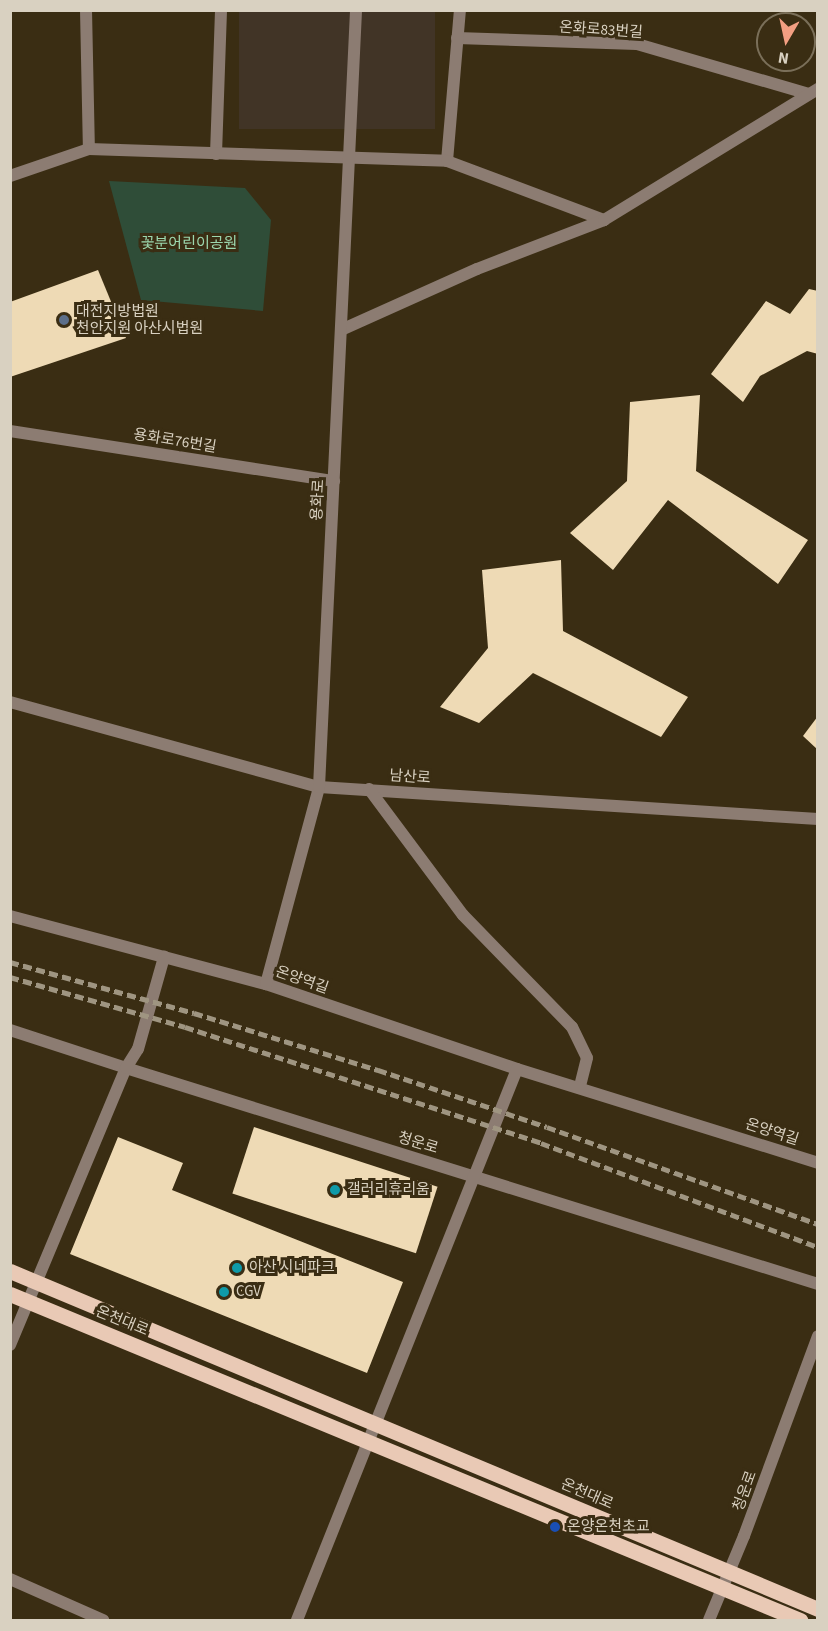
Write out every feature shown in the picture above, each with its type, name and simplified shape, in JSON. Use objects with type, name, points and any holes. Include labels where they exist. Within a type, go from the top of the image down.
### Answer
[{"type":"main road","name":"온천대로","points":[[10,1270],[818,1610]]},
{"type":"main road","name":"온천대로","points":[[10,1294],[800,1620]]},
{"type":"street","points":[[86,10],[89,149]]},
{"type":"street","points":[[216,154],[221,10]]},
{"type":"street","name":"용화로","points":[[266,984],[319,787],[356,10]]},
{"type":"street","points":[[447,160],[460,10]]},
{"type":"street","name":"온화로83번길","points":[[457,38],[637,44],[813,92]]},
{"type":"street","name":"온화로83번길","points":[[341,330],[477,269],[604,220],[813,92]]},
{"type":"street","points":[[11,173],[89,149],[349,159],[447,160],[604,220]]},
{"type":"street","name":"용화로76번길","points":[[10,431],[334,481]]},
{"type":"street","name":"남산로","points":[[10,702],[319,787],[818,819]]},
{"type":"street","points":[[369,789],[463,915],[572,1027],[587,1058],[580,1087]]},
{"type":"street","name":"온양역길","points":[[10,916],[266,984],[517,1069],[818,1163]]},
{"type":"street","points":[[10,1345],[126,1068],[138,1049],[164,957]]},
{"type":"street","name":"청운로","points":[[10,1030],[818,1284]]},
{"type":"street","points":[[297,1620],[517,1069]]},
{"type":"street","name":"청운로","points":[[709,1620],[723,1589],[818,1336]]},
{"type":"street","points":[[10,1579],[102,1620]]},
{"type":"shaded area","points":[[239,11],[435,11],[435,129],[239,129]]},
{"type":"green space","name":"꽃분어린이공원","points":[[109,181],[245,188],[271,220],[263,311],[141,300]]},
{"type":"building","name":"대전지방법원 천안지원 아산시법원","points":[[98,270],[126,338],[10,377],[10,302]]},
{"type":"building","points":[[809,289],[818,291],[818,354],[807,351],[760,376],[743,402],[711,374],[766,301],[790,314]]},
{"type":"building","points":[[700,395],[696,471],[808,540],[778,584],[668,500],[613,570],[570,533],[627,481],[630,402]]},
{"type":"building","points":[[561,560],[563,631],[688,697],[661,737],[533,673],[479,723],[440,707],[488,648],[482,570]]},
{"type":"building","points":[[818,716],[818,750],[803,736]]},
{"type":"building","name":"갤러리휴리움","points":[[254,1127],[438,1187],[416,1253],[232,1194]]},
{"type":"building","name":"아산 시네파크","points":[[118,1137],[183,1163],[172,1190],[403,1282],[367,1373],[70,1254]]},
{"type":"railway","points":[[10,962],[194,1013],[378,1070],[547,1127],[818,1224]]},
{"type":"railway","points":[[10,977],[185,1027],[541,1143],[818,1247]]},
{"type":"place","name":"대전지방법원 천안지원 아산시법원","points":[[64,320]]},
{"type":"place","name":"갤러리휴리움","points":[[335,1190]]},
{"type":"place","name":"아산 시네파크","points":[[237,1268]]},
{"type":"place","name":"CGV","points":[[224,1292]]},
{"type":"place","name":"온양온천초교","points":[[555,1527]]}]
